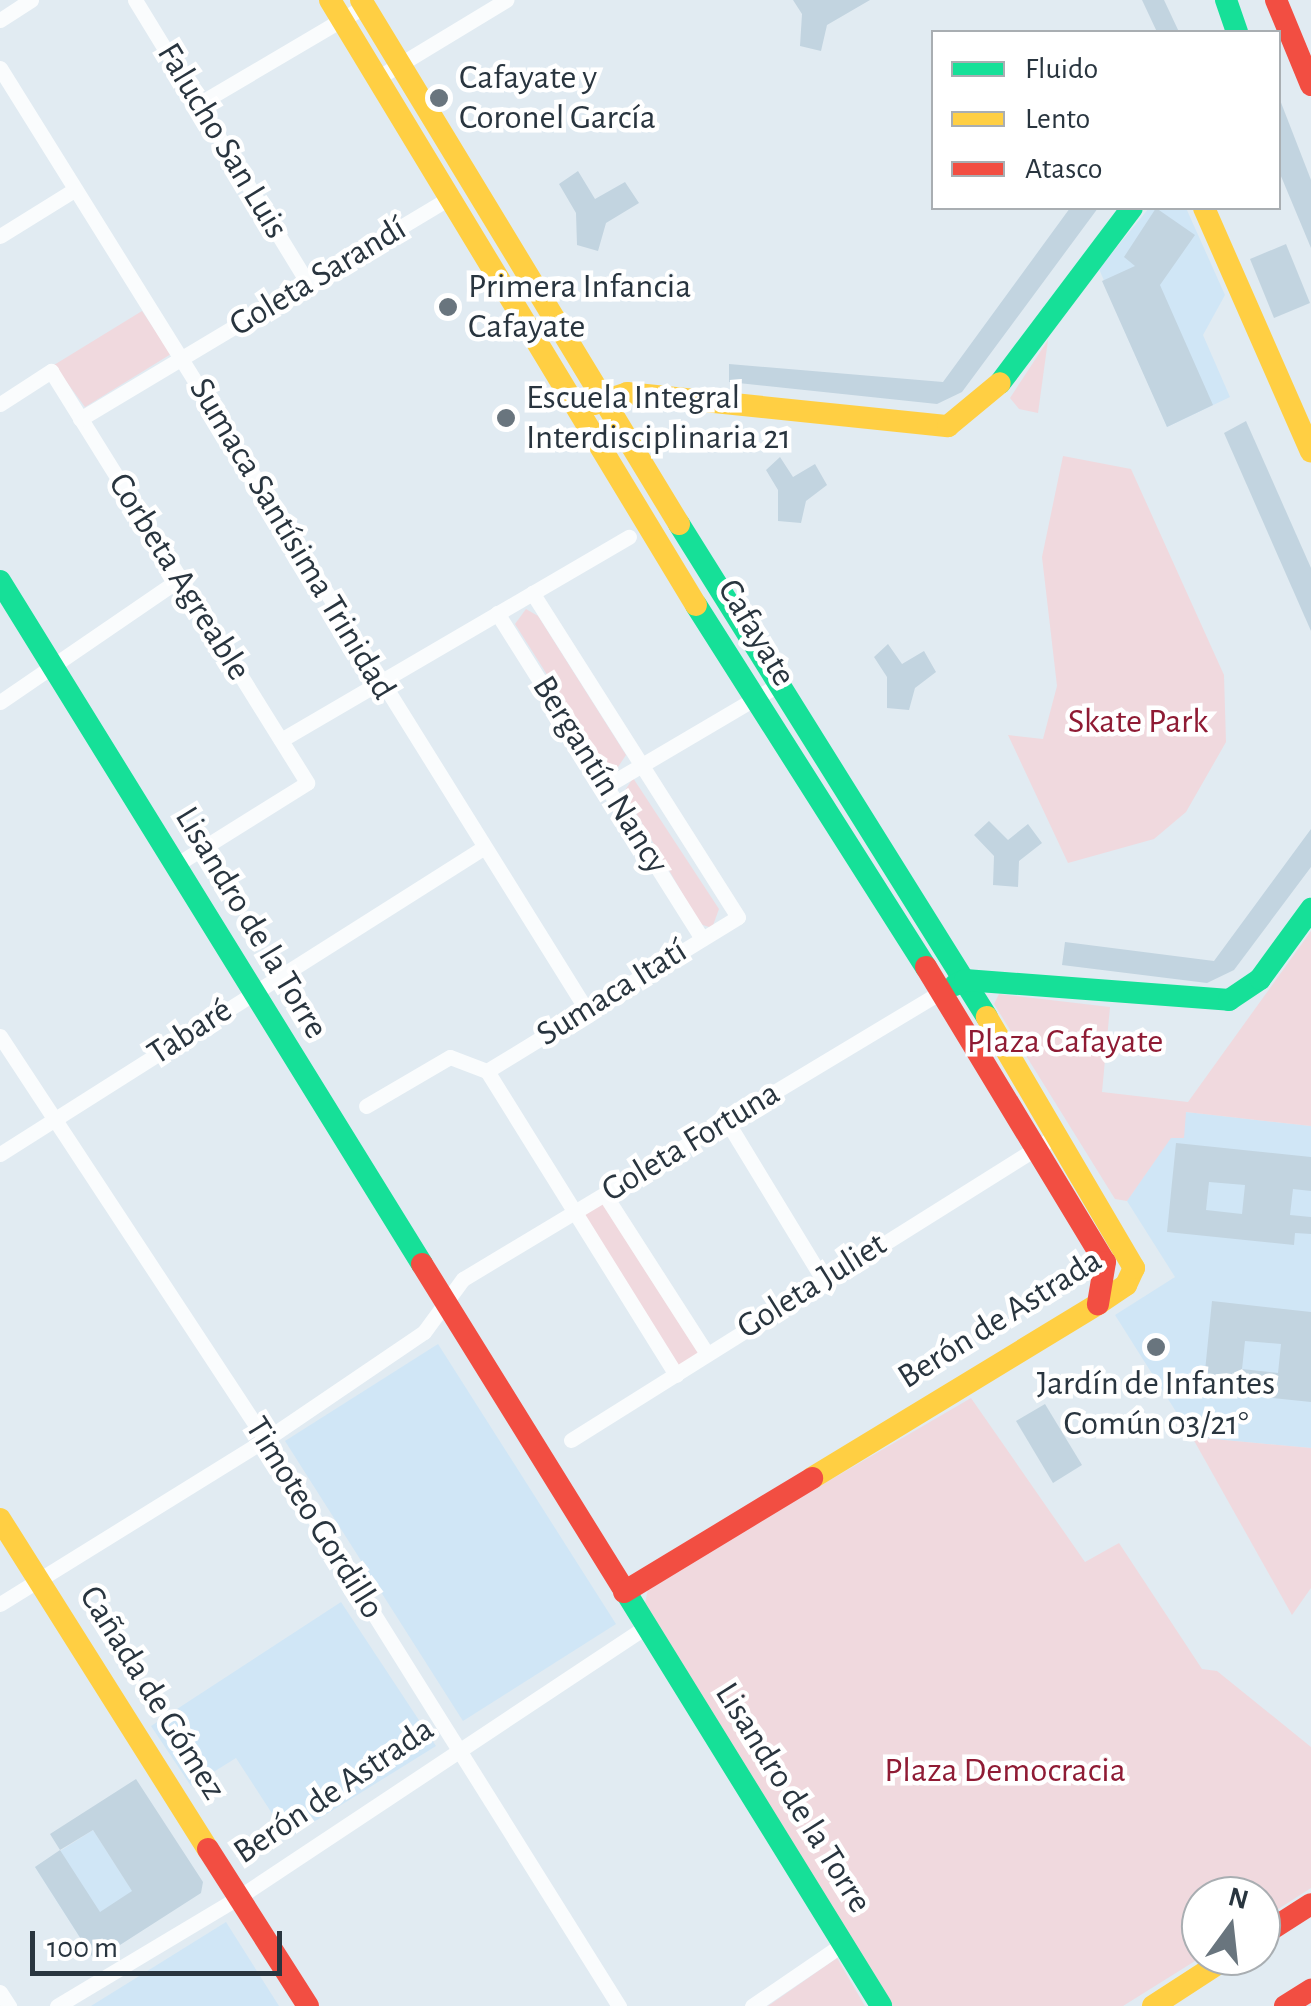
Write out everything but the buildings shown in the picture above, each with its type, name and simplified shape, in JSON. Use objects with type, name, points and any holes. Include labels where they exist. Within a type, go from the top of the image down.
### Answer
[{"type":"street","points":[[0,20],[31,0]]},
{"type":"street","name":"Falucho San Luis","points":[[135,0],[202,102],[308,283]]},
{"type":"street","name":"Cafayate","points":[[330,0],[754,698],[944,990],[1127,1248]]},
{"type":"street","points":[[379,77],[506,0]]},
{"type":"street","points":[[1226,0],[1236,30]]},
{"type":"street","points":[[1276,0],[1311,85]]},
{"type":"street","points":[[202,102],[343,21],[363,3]]},
{"type":"street","name":"Cafayate","points":[[363,3],[778,685],[965,980],[1100,1251],[1106,1274],[1098,1304]]},
{"type":"street","name":"Sumaca Santísima Trinidad","points":[[0,68],[380,684],[586,1009]]},
{"type":"street","points":[[0,236],[74,190]]},
{"type":"street","name":"Goleta Sarandí","points":[[80,419],[452,196]]},
{"type":"street","points":[[582,412],[603,399],[628,392],[948,426],[990,395],[1130,210]]},
{"type":"street","points":[[1205,210],[1311,452]]},
{"type":"street","name":"Corbeta Agreable","points":[[0,404],[51,371],[307,783],[176,865]]},
{"type":"street","points":[[281,740],[629,536]]},
{"type":"street","points":[[0,702],[178,580]]},
{"type":"street","name":"Lisandro de la Torre","points":[[0,582],[176,865],[250,994],[882,2006]]},
{"type":"street","name":"Bergantín Nancy","points":[[532,593],[738,917]]},
{"type":"street","name":"Bergantín Nancy","points":[[497,613],[702,938]]},
{"type":"street","points":[[608,785],[778,685]]},
{"type":"street","name":"Tabaré","points":[[0,1154],[483,848]]},
{"type":"street","points":[[944,990],[965,980],[1229,1000],[1260,979],[1311,908]]},
{"type":"street","name":"Sumaca Itatí","points":[[487,1071],[738,917]]},
{"type":"street","name":"Goleta Fortuna","points":[[0,1604],[265,1440],[424,1332],[464,1279],[944,990]]},
{"type":"street","name":"Timoteo Gordillo","points":[[0,1036],[265,1440],[456,1752],[619,2006]]},
{"type":"street","points":[[366,1106],[450,1057],[487,1071],[572,1214],[676,1374]]},
{"type":"street","points":[[726,1120],[822,1278]]},
{"type":"street","name":"Goleta Juliet","points":[[571,1440],[822,1278],[1048,1141]]},
{"type":"street","points":[[605,1195],[707,1354]]},
{"type":"street","name":"Berón de Astrada","points":[[624,1592],[1098,1304],[1132,1277],[1127,1248]]},
{"type":"street","name":"Cañada de Gómez","points":[[0,1519],[308,2006]]},
{"type":"street","name":"Berón de Astrada","points":[[57,2006],[239,1896],[645,1627]]},
{"type":"street","points":[[1281,1923],[1311,1904]]},
{"type":"street","points":[[752,2006],[842,1944]]},
{"type":"street","points":[[1153,2006],[1199,1976]]},
{"type":"street","points":[[1285,2006],[1311,1990]]},
{"type":"street","points":[[0,1992],[9,2006]]},
{"type":"shaded area","points":[[1147,210],[1187,210],[1225,295],[1203,335],[1230,397],[1167,427],[1099,269]]},
{"type":"shaded area","points":[[1186,1112],[1311,1126],[1311,1448],[1192,1437],[1115,1315],[1175,1277],[1127,1201]]},
{"type":"shaded area","points":[[438,1344],[616,1624],[463,1721],[285,1441]]},
{"type":"shaded area","points":[[341,1602],[436,1746],[288,1838],[236,1758],[191,1786],[151,1726]]},
{"type":"shaded area","points":[[93,1830],[153,1923],[95,1961],[35,1867]]},
{"type":"shaded area","points":[[226,1922],[279,2006],[91,2006]]},
{"type":"green space","points":[[142,311],[171,354],[85,407],[54,365]]},
{"type":"green space","points":[[1048,340],[1038,413],[1019,409],[1010,398]]},
{"type":"green space","name":"Skate Park","points":[[1063,456],[1131,469],[1224,675],[1226,742],[1186,812],[1154,839],[1068,863],[1008,735],[1043,739],[1057,686],[1042,557]]},
{"type":"green space","points":[[526,609],[538,616],[626,755],[618,767],[603,763],[515,624]]},
{"type":"green space","points":[[633,778],[719,909],[712,928],[700,924],[624,792]]},
{"type":"green space","name":"Plaza Cafayate","points":[[1311,931],[1311,1126],[1186,1112],[1184,1138],[1171,1138],[1127,1201],[1115,1199],[994,1004],[999,994],[1110,1007],[1102,1092],[1188,1102]]},
{"type":"green space","points":[[605,1195],[707,1354],[676,1375],[572,1215]]},
{"type":"green space","name":"Plaza Democracia","points":[[971,1398],[1085,1562],[1119,1543],[1202,1669],[1217,1671],[1311,1747],[1311,1888],[1281,1907],[1281,1876],[1181,1876],[1181,1970],[1123,2006],[890,2006],[645,1603],[648,1589]]},
{"type":"green space","points":[[1192,1437],[1311,1448],[1311,1588],[1292,1615]]},
{"type":"green space","points":[[837,1958],[865,2006],[768,2006]]},
{"type":"traffic: fast","points":[[1226,0],[1236,30]]},
{"type":"traffic: fast","points":[[1000,383],[1130,210]]},
{"type":"traffic: fast","points":[[679,524],[987,1017]]},
{"type":"traffic: fast","points":[[0,581],[422,1264]]},
{"type":"traffic: fast","points":[[696,605],[926,967]]},
{"type":"traffic: fast","points":[[955,985],[965,980],[1229,1000],[1260,979],[1311,909]]},
{"type":"traffic: fast","points":[[622,1586],[881,2006]]},
{"type":"traffic: slow","points":[[330,0],[696,605]]},
{"type":"traffic: slow","points":[[361,0],[679,524]]},
{"type":"traffic: slow","points":[[1205,210],[1311,452]]},
{"type":"traffic: slow","points":[[594,404],[627,393],[948,426],[1000,383]]},
{"type":"traffic: slow","points":[[812,1478],[1098,1304],[1126,1285],[1134,1268],[987,1017]]},
{"type":"traffic: slow","points":[[0,1519],[208,1849]]},
{"type":"traffic: slow","points":[[1153,2006],[1199,1976]]},
{"type":"traffic: jam","points":[[1276,0],[1311,85]]},
{"type":"traffic: jam","points":[[926,967],[1105,1262],[1098,1304]]},
{"type":"traffic: jam","points":[[422,1264],[622,1586]]},
{"type":"traffic: jam","points":[[624,1592],[812,1478]]},
{"type":"traffic: jam","points":[[208,1849],[308,2006]]},
{"type":"traffic: jam","points":[[1281,1923],[1311,1904]]},
{"type":"traffic: jam","points":[[1285,2006],[1311,1990]]},
{"type":"place","name":"Cafayate y Coronel García","points":[[439,98]]},
{"type":"place","name":"Primera Infancia Cafayate","points":[[448,307]]},
{"type":"place","name":"Escuela Integral Interdisciplinaria 21","points":[[506,418]]},
{"type":"place","name":"Jardín de Infantes Común 03/21°","points":[[1156,1347]]}]
